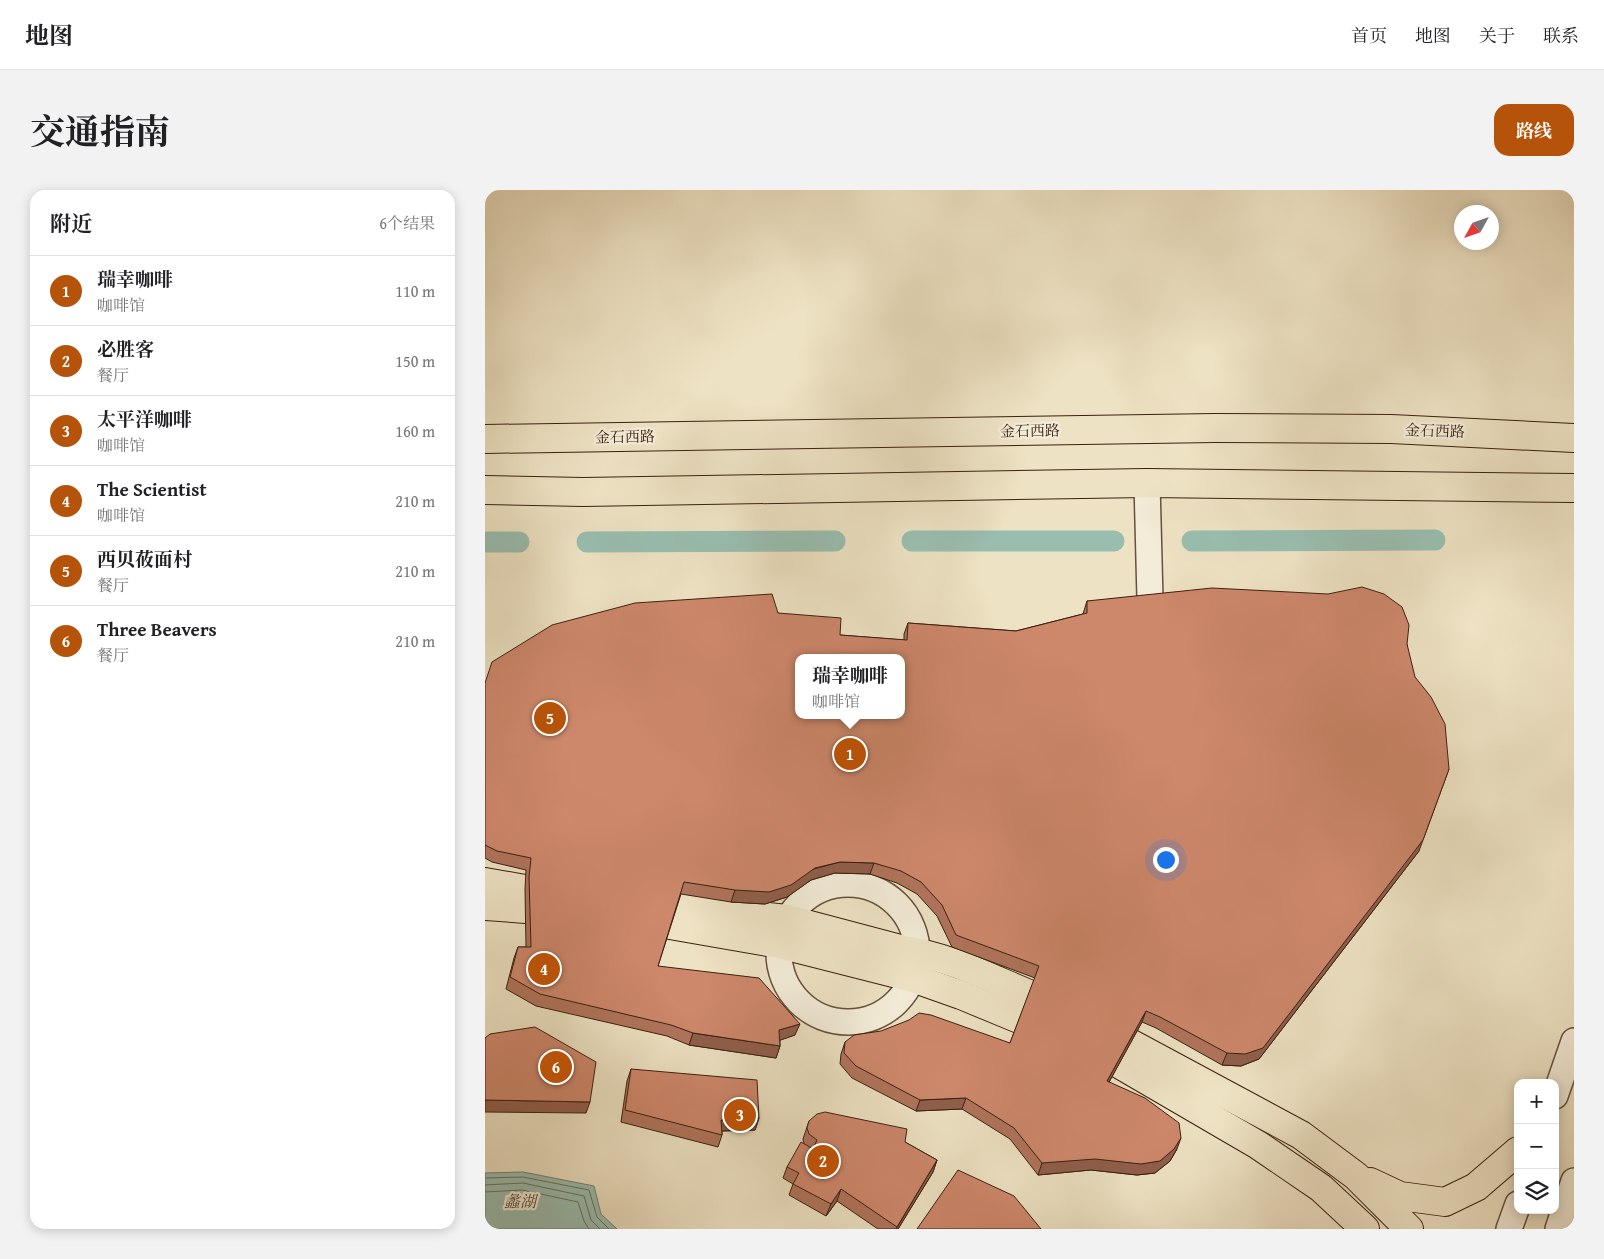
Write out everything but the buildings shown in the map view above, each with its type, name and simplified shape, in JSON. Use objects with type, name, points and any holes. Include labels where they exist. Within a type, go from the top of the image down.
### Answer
[{"type":"main road","name":"金石西路","points":[[485,439],[1215,428],[1391,429],[1574,438]]},
{"type":"main road","points":[[485,490],[583,492],[1147,483],[1574,488]]},
{"type":"main road","points":[[485,882],[525,899],[485,906]]},
{"type":"main road","points":[[915,965],[904,950],[787,919],[673,916],[779,944],[915,965],[959,965],[1024,1006]]},
{"type":"main road","points":[[1365,1229],[1321,1188],[1125,1053],[1301,1135],[1356,1176],[1409,1229]]},
{"type":"main road","points":[[1356,1176],[1400,1196],[1445,1202],[1476,1187],[1514,1154]]},
{"type":"street","points":[[1147,483],[1150,599]]},
{"type":"street","points":[[852,883],[877,890],[898,905],[912,926],[915,965],[900,999],[881,1015],[857,1022],[831,1020],[809,1010],[791,992],[781,969],[779,944],[787,919],[804,899],[827,887],[852,883]]},
{"type":"street","points":[[1559,1084],[1574,1041]]},
{"type":"street","points":[[1558,1229],[1574,1181]]},
{"type":"street","points":[[1509,1229],[1514,1214]]},
{"type":"water","name":"蠡湖","points":[[523,1172],[594,1186],[601,1214],[617,1229],[485,1229],[485,1173]]},
{"type":"waterway","points":[[1192,541],[1435,540]]},
{"type":"waterway","points":[[587,542],[835,541]]},
{"type":"waterway","points":[[912,541],[1114,541]]},
{"type":"waterway","points":[[485,542],[519,542]]},
{"type":"place","name":"西贝莜面村","points":[[550,718]]},
{"type":"place","name":"瑞幸咖啡","points":[[850,754]]},
{"type":"place","name":"The Scientist","points":[[544,969]]},
{"type":"place","name":"Three Beavers","points":[[556,1067]]},
{"type":"place","name":"太平洋咖啡","points":[[740,1115]]},
{"type":"place","name":"必胜客","points":[[823,1161]]}]
